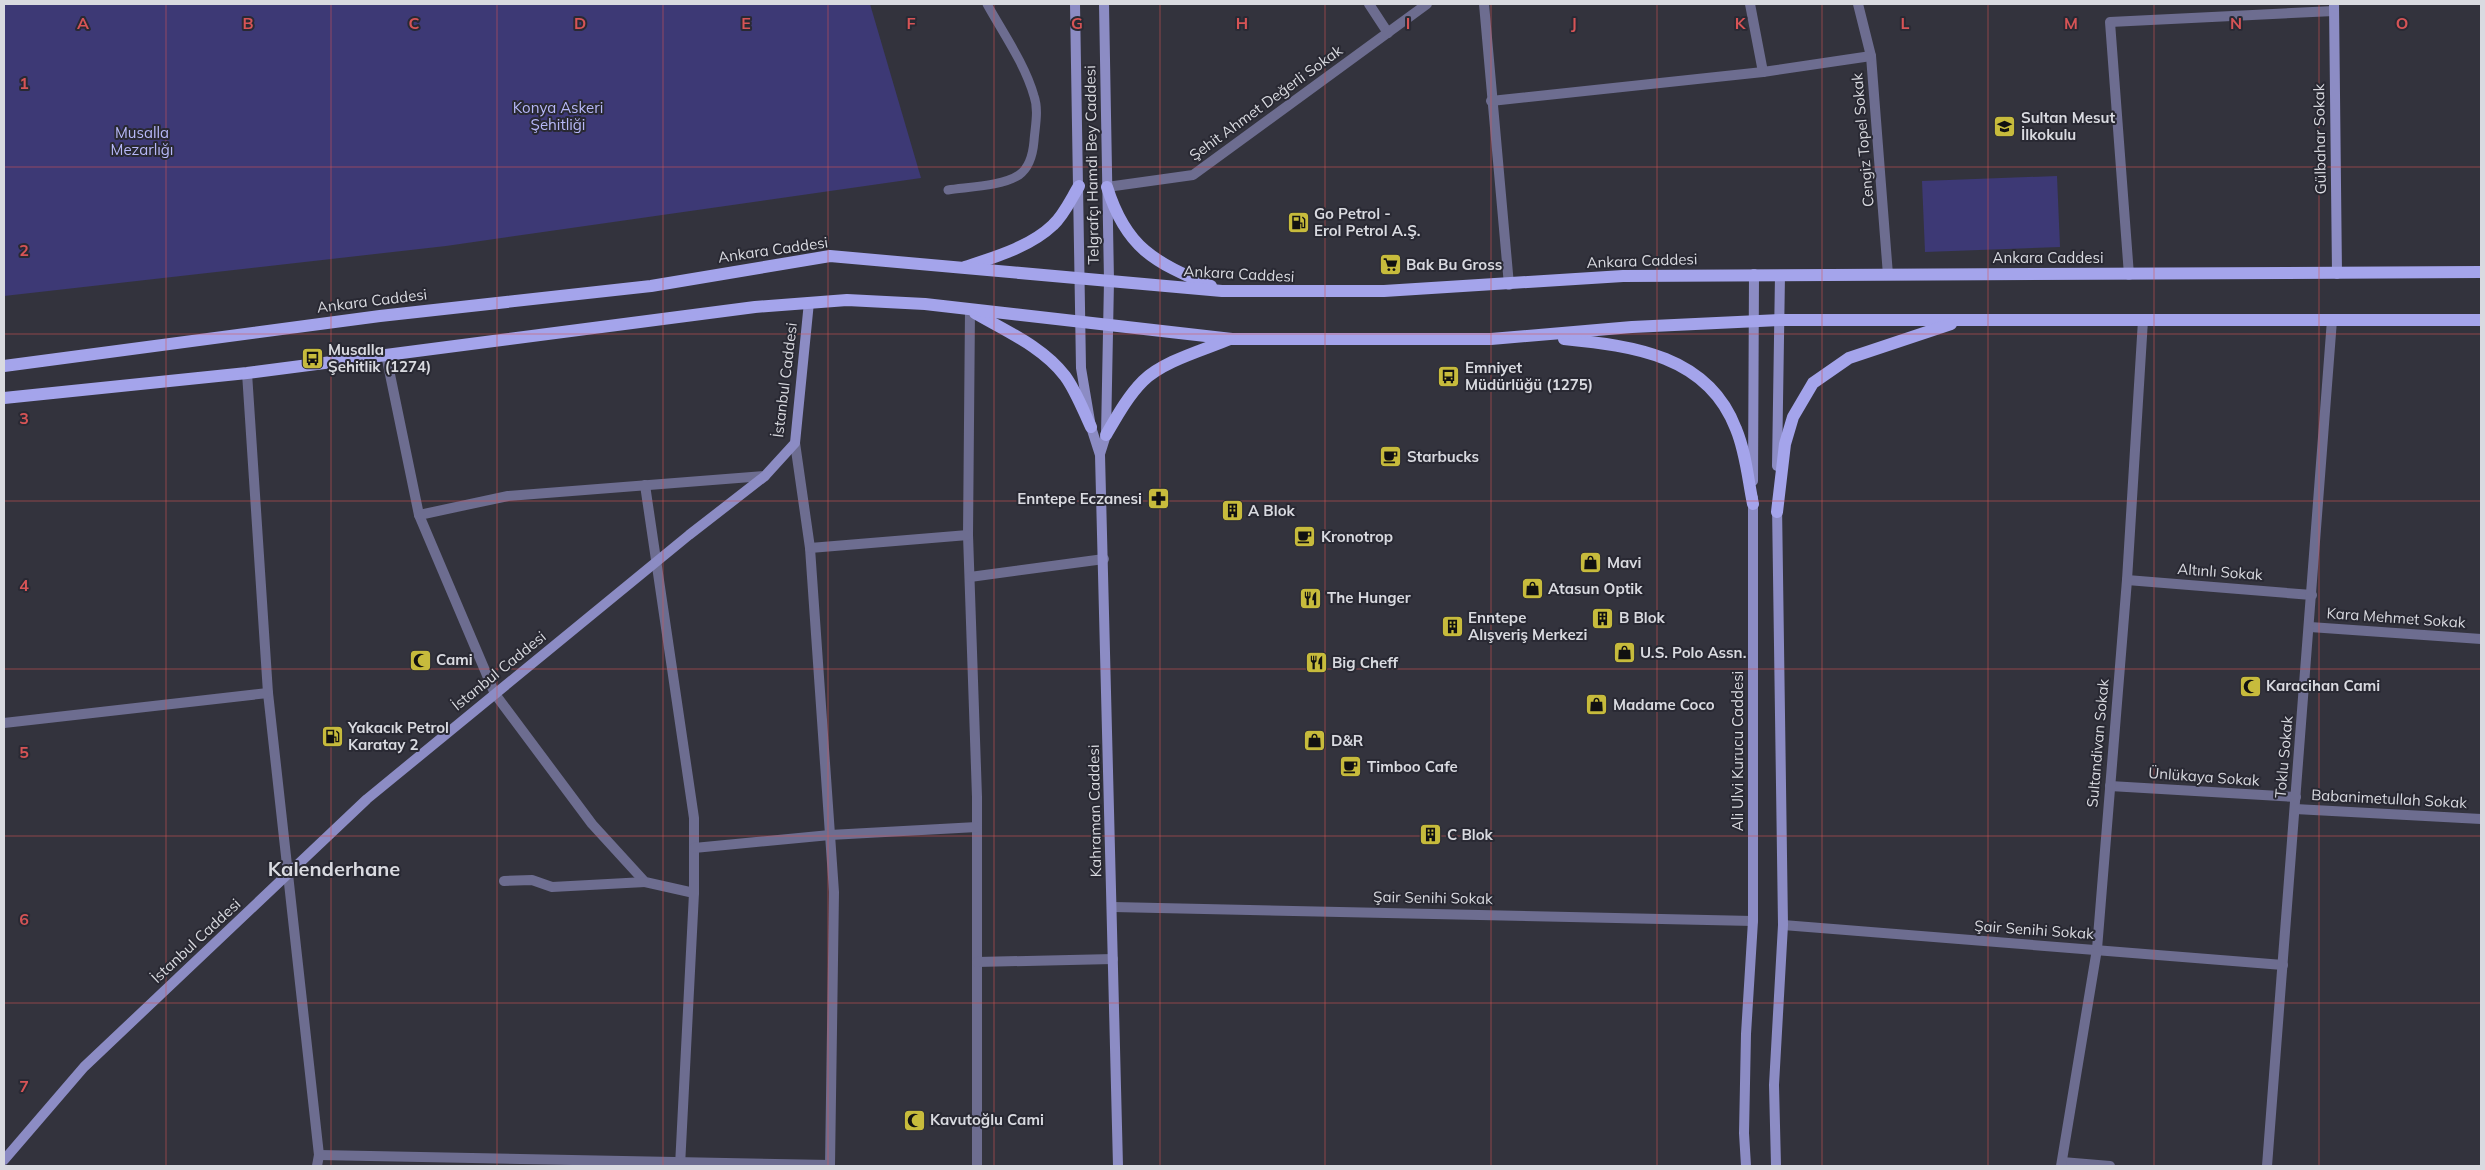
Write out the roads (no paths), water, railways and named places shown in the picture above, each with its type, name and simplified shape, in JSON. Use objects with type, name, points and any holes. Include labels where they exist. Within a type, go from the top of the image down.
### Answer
[{"type":"main road","points":[[962,268],[1001,255],[1038,236],[1054,225],[1079,186]]},
{"type":"main road","points":[[1107,186],[1115,212],[1135,242],[1151,256],[1222,291]]},
{"type":"main road","name":"Ankara Caddesi","points":[[4,366],[380,316],[651,286],[830,256],[1222,291],[1384,291],[1623,276],[1754,274],[2337,274],[2481,272]]},
{"type":"main road","points":[[4,398],[247,373],[755,307],[809,302],[891,301],[1232,338],[1554,338],[1606,343],[1644,350],[1694,374],[1711,389],[1736,429],[1753,504]]},
{"type":"main road","points":[[970,310],[1026,343],[1057,367],[1073,390],[1091,427]]},
{"type":"main road","points":[[1491,339],[1632,327],[1780,320],[2481,320]]},
{"type":"main road","points":[[1777,512],[1785,444],[1793,417],[1813,383],[1849,358],[1964,320]]},
{"type":"main road","points":[[1106,435],[1132,394],[1144,380],[1174,363],[1232,338]]},
{"type":"street","name":"Telgrafçı Hamdi Bey Caddesi","points":[[1076,4],[1082,323]]},
{"type":"street","name":"Telgrafçı Hamdi Bey Caddesi","points":[[1104,4],[1109,281],[1106,325]]},
{"type":"street","points":[[1369,4],[1388,33]]},
{"type":"street","name":"Şehit Ahmet Değerli Sokak","points":[[1107,186],[1193,175],[1427,4]]},
{"type":"street","points":[[1484,4],[1491,101],[1509,284]]},
{"type":"street","points":[[1750,4],[1763,72]]},
{"type":"street","name":"Cengiz Topel Sokak","points":[[1858,4],[1871,56],[1888,275]]},
{"type":"street","points":[[2129,274],[2110,22],[2334,8]]},
{"type":"street","name":"Gülbahar Sokak","points":[[2334,8],[2337,274]]},
{"type":"street","points":[[1491,101],[1763,72],[1871,56]]},
{"type":"street","name":"Ali Ulvi Kurucu Caddesi","points":[[1746,1166],[1744,1132],[1746,1034],[1753,920],[1754,274]]},
{"type":"street","points":[[1776,1166],[1774,1085],[1783,925],[1777,512],[1780,275]]},
{"type":"street","name":"İstanbul Caddesi","points":[[4,1160],[84,1067],[367,800],[656,562],[765,476],[794,443],[809,302]]},
{"type":"street","points":[[970,310],[968,535],[977,827],[977,1166]]},
{"type":"street","name":"Sultandivan Sokak","points":[[2062,1164],[2097,949],[2127,580],[2143,320]]},
{"type":"street","name":"Toklu Sokak","points":[[2267,1166],[2310,627],[2332,320]]},
{"type":"street","name":"Kahraman Caddesi","points":[[1082,323],[1081,368],[1091,427],[1100,455],[1113,907],[1118,1166]]},
{"type":"street","name":"Kahraman Caddesi","points":[[1100,455],[1106,435],[1106,325]]},
{"type":"street","points":[[386,354],[419,515],[495,694],[592,824],[645,882]]},
{"type":"street","points":[[247,373],[268,694],[318,1155],[317,1166]]},
{"type":"street","points":[[318,1155],[830,1166],[834,892],[810,548],[794,443]]},
{"type":"street","points":[[419,515],[508,496],[765,476]]},
{"type":"street","points":[[645,485],[694,818],[694,893],[681,1164]]},
{"type":"street","points":[[810,548],[968,535]]},
{"type":"street","points":[[970,577],[1104,559]]},
{"type":"street","name":"Altınlı Sokak","points":[[2127,580],[2312,594]]},
{"type":"street","name":"Kara Mehmet Sokak","points":[[2310,627],[2481,639]]},
{"type":"street","points":[[4,723],[268,694]]},
{"type":"street","name":"Ünlükaya Sokak","points":[[2110,786],[2296,797]]},
{"type":"street","name":"Babanimetullah Sokak","points":[[2294,809],[2481,819]]},
{"type":"street","points":[[694,848],[830,835],[977,827]]},
{"type":"street","points":[[504,880],[532,880],[552,887],[645,882],[694,893]]},
{"type":"street","name":"Şair Senihi Sokak","points":[[1113,907],[1753,920]]},
{"type":"street","name":"Şair Senihi Sokak","points":[[1783,925],[2283,965]]},
{"type":"street","points":[[977,962],[1113,959]]},
{"type":"street","points":[[2062,1164],[2110,1166]]},
{"type":"lane","points":[[948,190],[1005,181],[1019,175],[1028,165],[1033,149],[1036,116],[1035,97],[1028,78],[987,4]]},
{"type":"place","name":"Sultan Mesut İlkokulu","points":[[2005,127]]},
{"type":"place","name":"Go Petrol - Erol Petrol A.Ş.","points":[[1298,223]]},
{"type":"place","name":"Bak Bu Gross","points":[[1390,265]]},
{"type":"place","name":"Musalla Şehitlik (1274)","points":[[312,359]]},
{"type":"place","name":"Emniyet Müdürlüğü (1275)","points":[[1449,377]]},
{"type":"place","name":"Starbucks","points":[[1391,457]]},
{"type":"place","name":"Enntepe Eczanesi","points":[[1158,499]]},
{"type":"place","name":"A Blok","points":[[1232,511]]},
{"type":"place","name":"Kronotrop","points":[[1305,537]]},
{"type":"place","name":"Mavi","points":[[1591,563]]},
{"type":"place","name":"Atasun Optik","points":[[1532,589]]},
{"type":"place","name":"The Hunger","points":[[1311,598]]},
{"type":"place","name":"B Blok","points":[[1603,618]]},
{"type":"place","name":"Enntepe Alışveriş Merkezi","points":[[1452,627]]},
{"type":"place","name":"U.S. Polo Assn.","points":[[1624,653]]},
{"type":"place","name":"Cami","points":[[420,660]]},
{"type":"place","name":"Big Cheff","points":[[1316,663]]},
{"type":"place","name":"Karacihan Cami","points":[[2250,686]]},
{"type":"place","name":"Madame Coco","points":[[1597,705]]},
{"type":"place","name":"Yakacık Petrol Karatay 2","points":[[332,737]]},
{"type":"place","name":"D&R","points":[[1315,741]]},
{"type":"place","name":"Timboo Cafe","points":[[1351,767]]},
{"type":"place","name":"C Blok","points":[[1431,835]]},
{"type":"place","name":"Kavutoğlu Cami","points":[[914,1120]]},
{"type":"district","name":"Kalenderhane","points":[[334,869]]},
{"type":"park label","name":"Konya Askeri Şehitliği","points":[[558,116]]},
{"type":"park label","name":"Musalla Mezarlığı","points":[[142,142]]}]
